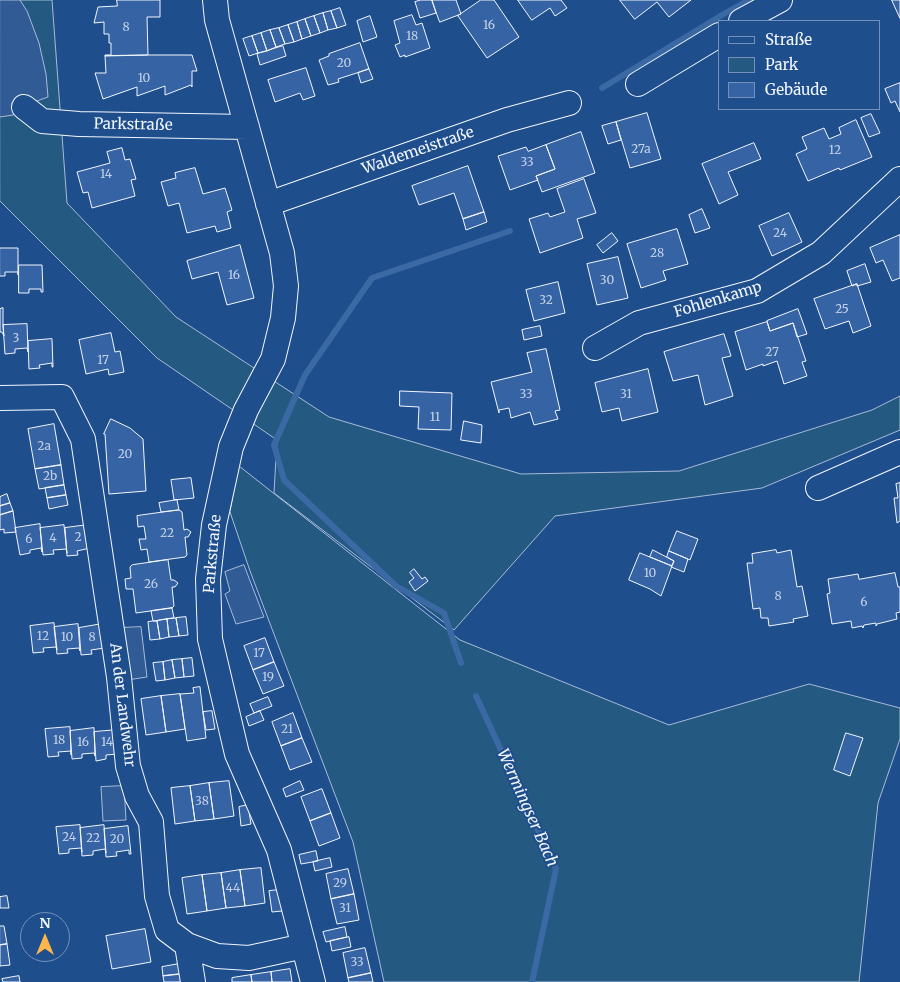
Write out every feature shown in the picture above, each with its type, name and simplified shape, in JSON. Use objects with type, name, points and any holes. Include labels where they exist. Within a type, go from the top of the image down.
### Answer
[{"type":"street","name":"Parkstraße","points":[[215,0],[217,20],[282,252],[286,286],[284,318],[273,359],[246,410],[230,447],[214,525],[208,579],[210,639],[237,754],[279,850],[313,982]]},
{"type":"street","points":[[743,20],[780,0]]},
{"type":"street","points":[[638,84],[718,36]]},
{"type":"street","name":"Waldemeistraße","points":[[268,204],[507,120],[570,103]]},
{"type":"street","name":"Parkstraße","points":[[24,108],[42,121],[79,124],[246,127]]},
{"type":"street","name":"Fohlenkamp","points":[[595,348],[639,324],[757,291],[821,253],[900,178]]},
{"type":"street","name":"An der Landwehr","points":[[0,398],[62,397],[83,439],[119,677],[128,766],[138,796],[150,822],[157,896],[167,930],[187,945],[216,956],[249,958],[304,946]]},
{"type":"street","points":[[818,488],[900,452]]},
{"type":"street","points":[[187,945],[193,982]]},
{"type":"green space","points":[[0,0],[52,0],[67,203],[176,317],[329,417],[521,474],[679,471],[872,410],[900,396],[900,430],[762,488],[555,516],[454,630],[274,493],[277,440],[157,358],[0,201]]},
{"type":"green space","points":[[239,466],[460,640],[669,725],[809,684],[900,708],[900,739],[878,803],[859,982],[384,982],[353,842],[250,571],[230,512]]},
{"type":"shaded area","points":[[0,0],[20,0],[27,11],[39,43],[46,74],[48,97],[34,102],[13,115],[0,117]]},
{"type":"shaded area","points":[[244,565],[264,617],[236,624],[225,594],[230,591],[225,572]]},
{"type":"shaded area","points":[[141,627],[147,677],[127,680],[120,628]]},
{"type":"shaded area","points":[[124,786],[126,820],[103,821],[101,787]]},
{"type":"building","points":[[117,0],[160,0],[160,17],[147,17],[148,55],[105,56],[111,55],[109,34],[104,34],[104,22],[94,23],[98,7],[117,6]]},
{"type":"building","points":[[432,0],[436,13],[420,18],[415,2]]},
{"type":"building","points":[[432,0],[456,0],[461,14],[440,22]]},
{"type":"building","points":[[481,0],[494,0],[519,37],[487,58],[458,16]]},
{"type":"building","points":[[518,0],[561,0],[567,8],[555,16],[550,8],[532,20]]},
{"type":"building","points":[[620,0],[691,0],[669,17],[657,2],[635,19]]},
{"type":"building","points":[[892,0],[900,0],[900,18]]},
{"type":"building","points":[[340,8],[346,25],[337,28],[331,11]]},
{"type":"building","points":[[331,11],[337,28],[328,30],[323,13]]},
{"type":"building","points":[[323,13],[328,30],[320,33],[314,16]]},
{"type":"building","points":[[412,15],[416,25],[422,23],[430,48],[400,57],[395,45],[400,43],[394,21]]},
{"type":"building","points":[[314,16],[320,33],[311,36],[305,19]]},
{"type":"building","points":[[370,16],[377,37],[363,42],[357,21]]},
{"type":"building","points":[[305,19],[311,36],[302,39],[297,22]]},
{"type":"building","points":[[297,22],[302,39],[294,42],[288,25]]},
{"type":"building","points":[[288,25],[294,42],[285,44],[279,28]]},
{"type":"building","points":[[279,28],[285,44],[276,47],[270,30]]},
{"type":"building","points":[[270,30],[276,47],[267,51],[261,33]]},
{"type":"building","points":[[261,33],[267,51],[258,53],[252,36]]},
{"type":"building","points":[[252,36],[258,53],[249,56],[243,39]]},
{"type":"building","points":[[360,43],[369,69],[338,79],[339,82],[328,85],[319,60],[329,56],[329,54]]},
{"type":"building","points":[[283,46],[286,56],[260,65],[257,54]]},
{"type":"building","points":[[192,55],[197,71],[192,71],[192,87],[191,85],[165,95],[165,86],[137,96],[137,87],[103,99],[95,73],[106,73],[105,56]]},
{"type":"building","points":[[306,68],[315,96],[303,100],[300,93],[275,102],[268,80]]},
{"type":"building","points":[[369,69],[373,79],[361,83],[358,73]]},
{"type":"building","points":[[900,83],[900,112],[895,101],[891,103],[885,89]]},
{"type":"building","points":[[647,113],[661,159],[630,168],[616,122]]},
{"type":"building","points":[[871,114],[880,133],[869,137],[861,118]]},
{"type":"building","points":[[856,120],[872,157],[808,181],[796,154],[807,149],[802,137],[824,128],[829,139],[841,134],[839,128]]},
{"type":"building","points":[[616,122],[621,140],[608,144],[602,126]]},
{"type":"building","points":[[581,132],[595,173],[542,192],[536,176],[555,169],[546,145]]},
{"type":"building","points":[[754,143],[761,159],[728,172],[738,195],[719,204],[702,164]]},
{"type":"building","points":[[546,145],[555,169],[536,176],[538,180],[510,190],[498,156],[526,147],[528,151]]},
{"type":"building","points":[[122,148],[125,160],[130,159],[136,179],[131,180],[135,196],[92,208],[88,192],[83,193],[77,172],[110,163],[107,152]]},
{"type":"building","points":[[468,166],[484,212],[463,219],[454,193],[419,205],[412,186]]},
{"type":"building","points":[[195,168],[203,194],[225,188],[232,210],[227,212],[231,228],[217,232],[215,226],[187,233],[179,203],[168,206],[161,182],[176,178],[175,173]]},
{"type":"building","points":[[584,179],[596,213],[577,219],[583,238],[540,253],[529,219],[548,213],[550,217],[565,212],[557,189]]},
{"type":"building","points":[[702,209],[710,228],[695,233],[689,215]]},
{"type":"building","points":[[484,212],[487,222],[466,230],[463,219]]},
{"type":"building","points":[[789,213],[802,242],[772,256],[759,226]]},
{"type":"building","points":[[677,229],[688,264],[663,271],[666,280],[641,288],[627,244]]},
{"type":"building","points":[[612,233],[618,241],[603,253],[597,245]]},
{"type":"building","points":[[900,235],[900,278],[892,281],[883,260],[876,263],[870,248]]},
{"type":"building","points":[[240,245],[254,298],[227,305],[218,272],[192,279],[187,261]]},
{"type":"building","points":[[0,248],[18,248],[18,272],[5,272],[5,276],[0,276]]},
{"type":"building","points":[[618,257],[628,298],[597,305],[587,264]]},
{"type":"building","points":[[865,264],[871,282],[852,286],[847,271]]},
{"type":"building","points":[[19,265],[42,265],[43,292],[41,292],[41,289],[29,289],[29,293],[19,293]]},
{"type":"building","points":[[558,282],[565,313],[534,321],[526,290]]},
{"type":"building","points":[[857,284],[871,326],[853,333],[849,321],[825,329],[814,299]]},
{"type":"building","points":[[3,308],[4,336],[0,332],[0,309]]},
{"type":"building","points":[[798,309],[807,334],[797,337],[793,323],[770,331],[767,321]]},
{"type":"building","points":[[767,322],[770,331],[793,323],[806,361],[802,362],[807,376],[784,384],[777,361],[746,370],[735,332]]},
{"type":"building","points":[[27,324],[28,352],[27,348],[15,349],[15,353],[5,354],[3,325]]},
{"type":"building","points":[[540,326],[542,336],[524,340],[522,330]]},
{"type":"building","points":[[111,333],[115,352],[120,351],[124,372],[109,375],[108,369],[86,374],[79,340]]},
{"type":"building","points":[[724,334],[731,356],[722,358],[733,396],[705,405],[698,375],[673,381],[664,352]]},
{"type":"building","points":[[52,339],[53,367],[52,363],[39,365],[40,368],[29,369],[28,341]]},
{"type":"building","points":[[546,349],[560,410],[555,411],[558,419],[534,425],[530,412],[511,418],[509,408],[499,410],[499,413],[491,382],[532,372],[527,353]]},
{"type":"building","points":[[648,369],[658,412],[622,421],[619,408],[602,412],[595,383]]},
{"type":"building","points":[[400,391],[452,393],[451,430],[418,429],[419,407],[400,406]]},
{"type":"building","points":[[111,419],[130,428],[143,439],[146,491],[109,494],[104,434]]},
{"type":"building","points":[[464,421],[482,425],[481,443],[461,440]]},
{"type":"building","points":[[54,424],[61,465],[35,469],[28,429]]},
{"type":"building","points":[[61,465],[64,485],[39,489],[35,469]]},
{"type":"building","points":[[191,478],[194,498],[174,500],[171,480]]},
{"type":"building","points":[[900,483],[900,521],[897,523],[894,498],[898,498],[896,484]]},
{"type":"building","points":[[64,485],[66,495],[47,498],[45,488]]},
{"type":"building","points":[[7,494],[10,503],[0,506],[0,497]]},
{"type":"building","points":[[66,495],[68,505],[49,509],[47,498]]},
{"type":"building","points":[[177,500],[179,510],[161,512],[159,503]]},
{"type":"building","points":[[10,503],[13,511],[0,515],[0,506]]},
{"type":"building","points":[[179,510],[182,512],[184,530],[187,529],[191,532],[188,537],[185,537],[187,555],[185,557],[149,562],[147,549],[141,550],[139,539],[146,539],[144,526],[138,527],[137,516]]},
{"type":"building","points":[[13,511],[16,532],[4,533],[4,529],[0,530],[0,515]]},
{"type":"building","points":[[40,524],[42,552],[41,548],[30,550],[30,553],[20,555],[15,528]]},
{"type":"building","points":[[64,525],[67,553],[66,549],[53,550],[54,554],[43,555],[40,528]]},
{"type":"building","points":[[88,525],[90,548],[77,551],[78,555],[67,556],[65,528]]},
{"type":"building","points":[[677,531],[698,539],[690,560],[669,551]]},
{"type":"building","points":[[653,550],[674,561],[672,566],[650,557]]},
{"type":"building","points":[[776,550],[777,553],[791,550],[797,587],[802,586],[808,616],[793,619],[794,622],[769,626],[768,618],[761,618],[760,608],[753,609],[747,563],[753,563],[752,554]]},
{"type":"building","points":[[669,551],[688,559],[684,572],[671,567],[674,561],[667,557]]},
{"type":"building","points":[[640,553],[672,566],[661,596],[629,580]]},
{"type":"building","points":[[168,560],[171,580],[178,583],[175,587],[172,587],[174,606],[172,608],[136,613],[133,589],[126,589],[125,579],[131,578],[130,567],[132,565]]},
{"type":"building","points":[[414,569],[422,579],[425,577],[428,581],[415,591],[409,582],[414,578],[410,573]]},
{"type":"building","points":[[895,573],[898,587],[900,587],[900,612],[896,613],[897,619],[877,624],[876,626],[876,623],[864,625],[863,628],[862,626],[852,628],[851,621],[832,624],[827,594],[830,593],[828,579],[858,574],[859,579]]},
{"type":"building","points":[[172,608],[174,618],[153,621],[151,611]]},
{"type":"building","points":[[186,617],[188,635],[179,636],[176,618]]},
{"type":"building","points":[[176,618],[179,636],[169,637],[167,619]]},
{"type":"building","points":[[167,619],[169,637],[160,639],[157,621]]},
{"type":"building","points":[[157,621],[160,639],[150,640],[148,622]]},
{"type":"building","points":[[54,623],[57,650],[56,647],[43,648],[44,652],[33,653],[30,626]]},
{"type":"building","points":[[78,624],[80,651],[79,648],[67,649],[68,653],[57,654],[54,627]]},
{"type":"building","points":[[102,624],[104,648],[91,650],[92,654],[81,655],[79,628]]},
{"type":"building","points":[[265,638],[274,662],[253,670],[244,646]]},
{"type":"building","points":[[192,658],[194,676],[184,677],[182,659]]},
{"type":"building","points":[[182,659],[184,677],[175,678],[172,660]]},
{"type":"building","points":[[172,660],[175,678],[165,680],[163,662]]},
{"type":"building","points":[[163,662],[165,680],[156,681],[153,663]]},
{"type":"building","points":[[274,662],[284,686],[263,694],[253,670]]},
{"type":"building","points":[[200,687],[206,738],[187,741],[180,694],[194,693],[193,688]]},
{"type":"building","points":[[180,694],[185,729],[166,732],[161,696]]},
{"type":"building","points":[[161,696],[166,732],[146,735],[141,699]]},
{"type":"building","points":[[268,697],[272,706],[254,713],[250,704]]},
{"type":"building","points":[[212,711],[215,729],[206,730],[203,712]]},
{"type":"building","points":[[260,711],[264,720],[249,726],[246,717]]},
{"type":"building","points":[[293,713],[302,738],[281,746],[272,722]]},
{"type":"building","points":[[70,727],[71,751],[58,752],[59,756],[48,757],[45,729]]},
{"type":"building","points":[[94,728],[95,756],[94,753],[82,754],[82,758],[72,759],[70,731]]},
{"type":"building","points":[[117,730],[118,754],[106,755],[106,759],[96,761],[94,732]]},
{"type":"building","points":[[846,733],[863,738],[850,776],[834,770]]},
{"type":"building","points":[[302,738],[312,762],[290,770],[281,746]]},
{"type":"building","points":[[229,781],[234,816],[214,819],[209,783]]},
{"type":"building","points":[[300,781],[304,790],[286,797],[283,789]]},
{"type":"building","points":[[209,783],[214,819],[195,821],[190,786]]},
{"type":"building","points":[[190,786],[195,821],[175,824],[171,788]]},
{"type":"building","points":[[322,789],[331,813],[310,821],[301,797]]},
{"type":"building","points":[[248,805],[251,824],[241,826],[239,807]]},
{"type":"building","points":[[331,813],[340,838],[319,846],[310,821]]},
{"type":"building","points":[[80,825],[82,852],[81,848],[69,849],[69,853],[59,854],[56,827]]},
{"type":"building","points":[[104,825],[106,853],[105,849],[93,851],[93,855],[82,856],[80,828]]},
{"type":"building","points":[[128,826],[131,854],[129,854],[129,850],[116,852],[117,856],[106,857],[104,829]]},
{"type":"building","points":[[316,851],[318,861],[301,864],[299,855]]},
{"type":"building","points":[[330,858],[332,867],[315,871],[313,862]]},
{"type":"building","points":[[261,868],[265,903],[245,906],[240,870]]},
{"type":"building","points":[[348,869],[354,894],[331,899],[326,874]]},
{"type":"building","points":[[240,870],[245,906],[226,908],[221,873]]},
{"type":"building","points":[[221,873],[226,908],[207,911],[202,875]]},
{"type":"building","points":[[202,875],[207,911],[187,914],[182,878]]},
{"type":"building","points":[[279,890],[282,911],[272,912],[269,891]]},
{"type":"building","points":[[354,894],[359,920],[337,924],[331,899]]},
{"type":"building","points":[[7,896],[9,908],[0,908],[0,897]]},
{"type":"building","points":[[0,926],[4,926],[7,944],[0,945]]},
{"type":"building","points":[[345,927],[347,937],[326,942],[323,932]]},
{"type":"building","points":[[145,929],[151,962],[112,969],[106,936]]},
{"type":"building","points":[[349,937],[351,947],[332,951],[330,941]]},
{"type":"building","points":[[7,944],[10,965],[0,966],[0,945]]},
{"type":"building","points":[[365,948],[371,973],[348,978],[343,953]]},
{"type":"building","points":[[179,964],[181,974],[163,976],[162,967]]},
{"type":"building","points":[[290,969],[292,982],[272,982],[271,972]]},
{"type":"building","points":[[271,972],[272,982],[252,982],[251,975]]},
{"type":"building","points":[[371,973],[373,982],[349,982],[348,978]]},
{"type":"building","points":[[181,974],[182,982],[164,982],[163,976]]},
{"type":"building","points":[[251,975],[252,982],[232,982],[232,978]]},
{"type":"building","points":[[19,976],[20,982],[3,982],[2,979]]},
{"type":"waterway","points":[[602,88],[749,0]]},
{"type":"waterway","points":[[461,663],[444,613],[396,586],[284,480],[274,445],[305,375],[372,278],[510,231]]},
{"type":"waterway","name":"Wermingser Bach","points":[[476,696],[556,869],[532,982]]}]
